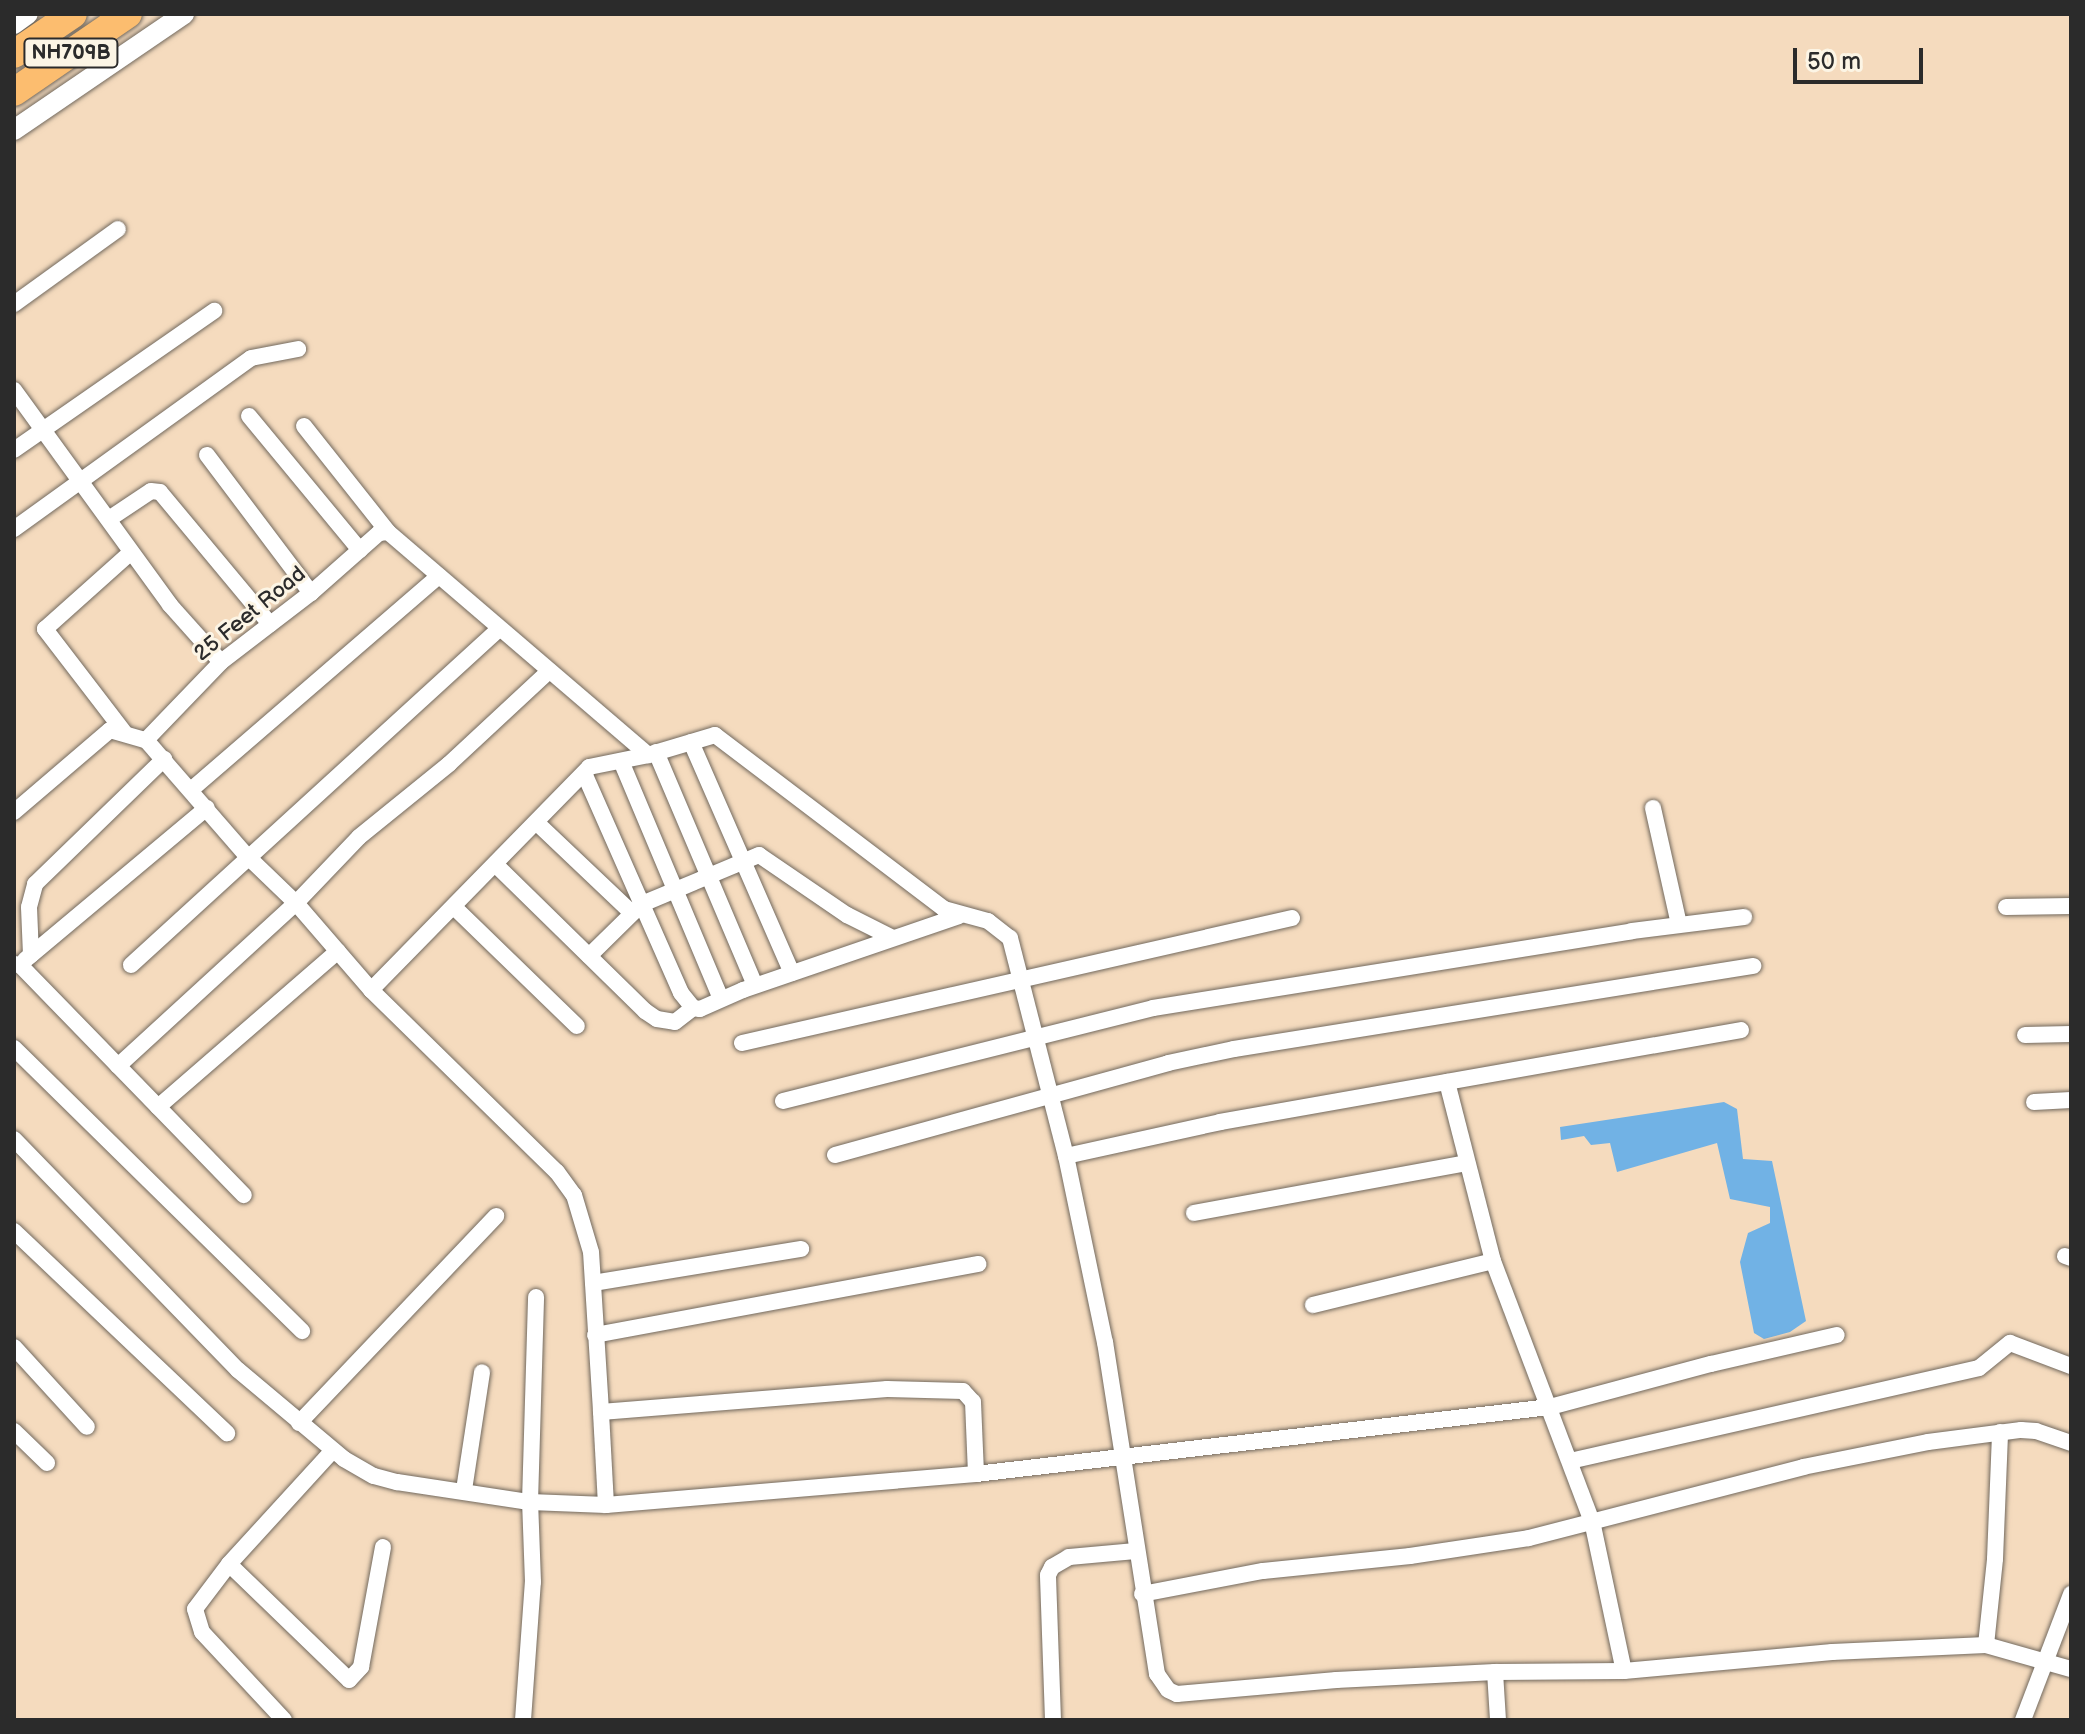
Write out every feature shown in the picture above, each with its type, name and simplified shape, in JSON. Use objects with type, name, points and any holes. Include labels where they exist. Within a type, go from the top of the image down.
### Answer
[{"type":"highway","name":"NH709B","points":[[14,54],[73,14]]},
{"type":"highway","name":"NH709B","points":[[14,92],[128,14]]},
{"type":"street","points":[[14,24],[28,14]]},
{"type":"street","points":[[14,130],[184,14]]},
{"type":"street","points":[[14,304],[118,229]]},
{"type":"street","points":[[14,450],[214,311]]},
{"type":"street","points":[[14,529],[251,358],[298,349]]},
{"type":"street","points":[[14,390],[170,605],[221,662]]},
{"type":"street","points":[[249,416],[360,550]]},
{"type":"street","points":[[304,426],[388,532],[498,630],[652,754],[710,876],[755,985]]},
{"type":"street","points":[[207,455],[311,593]]},
{"type":"street","points":[[109,519],[156,490],[270,624]]},
{"type":"street","name":"25 Feet Road","points":[[146,740],[221,662],[311,593],[379,533],[388,532]]},
{"type":"street","points":[[124,732],[45,629],[131,552]]},
{"type":"street","points":[[192,789],[439,576]]},
{"type":"street","points":[[131,965],[498,630]]},
{"type":"street","points":[[118,1066],[296,903],[359,837],[449,764],[549,671]]},
{"type":"street","points":[[14,812],[110,730],[146,740],[250,859],[296,903],[371,990],[557,1172],[574,1195],[591,1252],[606,1505]]},
{"type":"street","points":[[371,990],[589,767],[652,754],[715,735],[944,909],[959,916],[988,921],[1010,938],[1066,1156],[1105,1342],[1142,1594],[1157,1674],[1168,1690],[1177,1694],[1336,1680],[1495,1672],[1624,1671],[1832,1652],[1986,1645],[2071,1669]]},
{"type":"street","points":[[691,742],[792,973]]},
{"type":"street","points":[[20,963],[35,884],[164,759]]},
{"type":"street","points":[[621,761],[721,999]]},
{"type":"street","points":[[584,773],[637,909],[681,993],[693,1008]]},
{"type":"street","points":[[20,963],[207,808]]},
{"type":"street","points":[[1653,808],[1679,924]]},
{"type":"street","points":[[537,823],[637,909]]},
{"type":"street","points":[[589,956],[637,909],[753,856],[765,856],[847,915],[893,938]]},
{"type":"street","points":[[496,865],[657,1019],[675,1022],[693,1008],[959,916]]},
{"type":"street","points":[[2006,907],[2071,906]]},
{"type":"street","points":[[454,907],[577,1026]]},
{"type":"street","points":[[783,1101],[1038,1039],[1125,1014],[1679,924],[1744,917]]},
{"type":"street","points":[[742,1043],[1292,918]]},
{"type":"street","points":[[158,1107],[338,951]]},
{"type":"street","points":[[20,963],[244,1195]]},
{"type":"street","points":[[835,1155],[1051,1095],[1234,1049],[1753,966]]},
{"type":"street","points":[[1066,1156],[1208,1124],[1741,1030]]},
{"type":"street","points":[[2025,1035],[2071,1034]]},
{"type":"street","points":[[14,1048],[302,1331]]},
{"type":"street","points":[[1447,1082],[1493,1261],[1592,1521],[1624,1671]]},
{"type":"street","points":[[2034,1102],[2071,1100]]},
{"type":"street","points":[[14,1139],[202,1334],[333,1450],[374,1476],[530,1502],[606,1505],[976,1474],[1122,1454],[1550,1407],[1711,1364],[1837,1335]]},
{"type":"street","points":[[1194,1213],[1466,1163]]},
{"type":"street","points":[[299,1423],[496,1216]]},
{"type":"street","points":[[14,1231],[227,1433]]},
{"type":"street","points":[[593,1283],[801,1249]]},
{"type":"street","points":[[1313,1305],[1493,1261]]},
{"type":"street","points":[[595,1335],[978,1264]]},
{"type":"street","points":[[523,1720],[533,1582],[530,1502],[536,1297]]},
{"type":"street","points":[[1570,1461],[1979,1368],[2010,1343],[2071,1366]]},
{"type":"street","points":[[14,1347],[87,1427]]},
{"type":"street","points":[[464,1490],[482,1372]]},
{"type":"street","points":[[601,1412],[887,1389],[963,1391],[973,1402],[976,1474]]},
{"type":"street","points":[[14,1431],[47,1463]]},
{"type":"street","points":[[1142,1594],[1263,1571],[1410,1556],[1529,1538],[1803,1467],[2000,1432],[2036,1431],[2071,1443]]},
{"type":"street","points":[[1986,1645],[1995,1559],[2000,1432]]},
{"type":"street","points":[[284,1720],[202,1632],[195,1619],[198,1603],[229,1564],[333,1450]]},
{"type":"street","points":[[229,1564],[349,1680],[361,1667],[383,1547]]},
{"type":"street","points":[[1053,1720],[1048,1575],[1052,1567],[1069,1557],[1136,1551]]},
{"type":"street","points":[[2023,1720],[2071,1594]]},
{"type":"street","points":[[1495,1672],[1498,1720]]},
{"type":"water","points":[[1724,1102],[1737,1109],[1743,1159],[1772,1161],[1806,1321],[1790,1332],[1764,1339],[1754,1333],[1740,1262],[1748,1233],[1770,1223],[1770,1207],[1730,1199],[1717,1143],[1617,1172],[1610,1143],[1591,1145],[1584,1136],[1561,1140],[1560,1127]]}]
